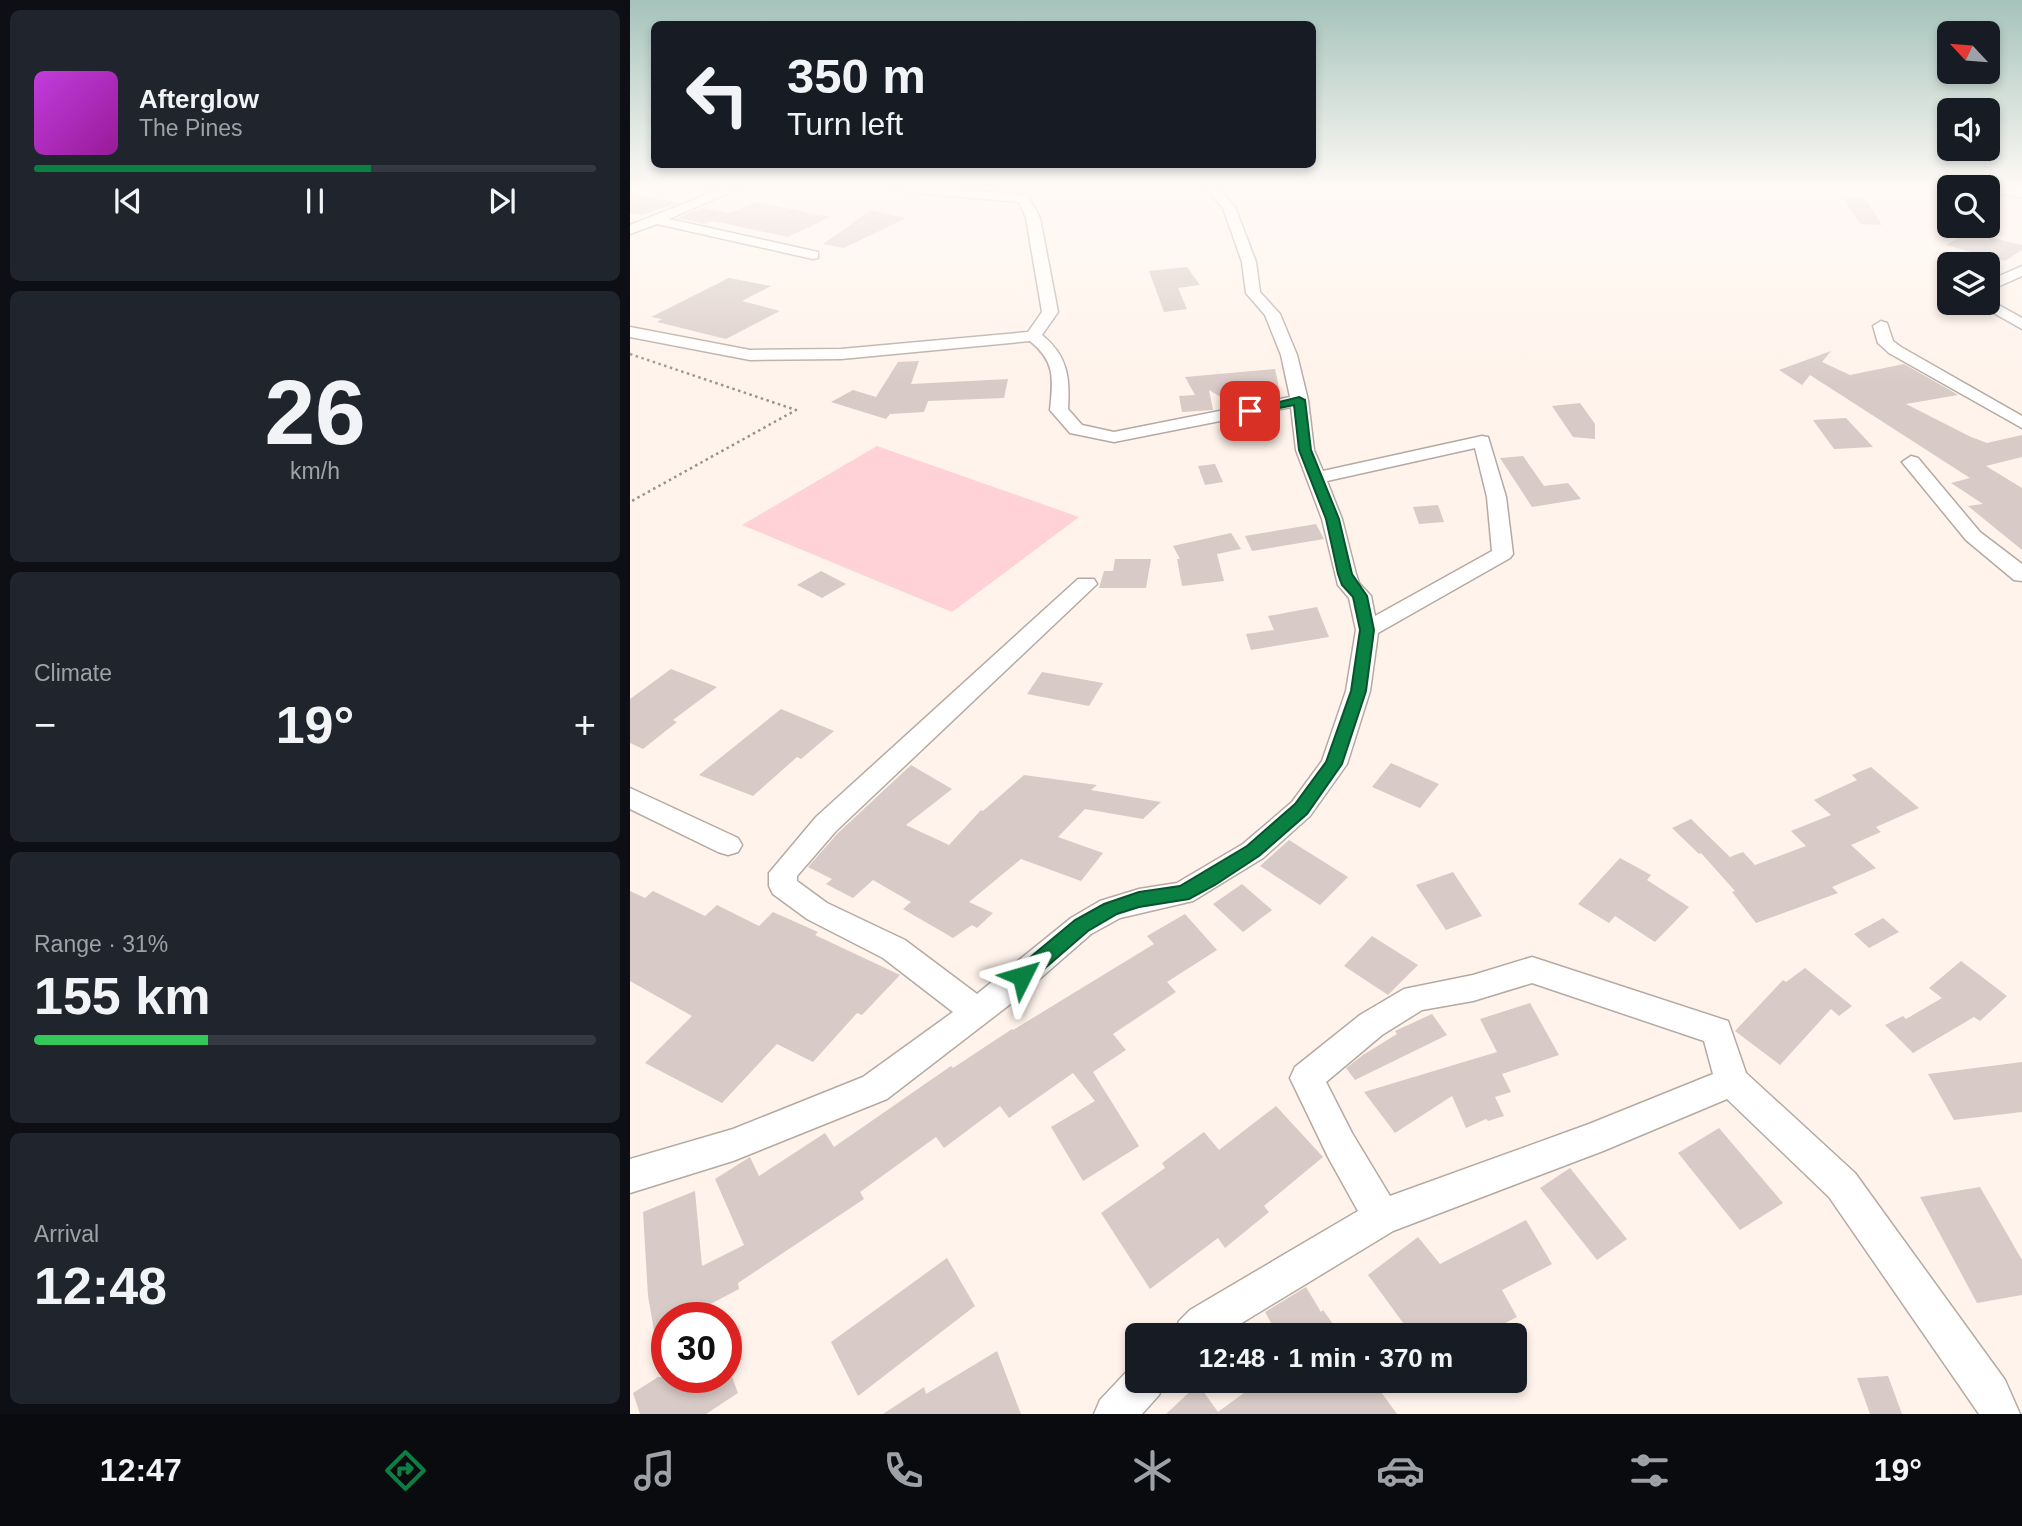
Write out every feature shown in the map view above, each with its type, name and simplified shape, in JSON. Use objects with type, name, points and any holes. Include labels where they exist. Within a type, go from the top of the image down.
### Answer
[{"type":"street","points":[[805,253],[814,255]]},
{"type":"street","points":[[1033,336],[1050,312],[1039,253]]},
{"type":"street","points":[[630,1176],[733,1145],[876,1088],[977,1012],[1081,926],[1110,909],[1139,900],[1183,893],[1209,880],[1272,837],[1301,809],[1334,764],[1352,714],[1367,630],[1360,596],[1349,585],[1332,519],[1305,450],[1299,400],[1289,355],[1272,314],[1253,293],[1246,253]]},
{"type":"street","points":[[2000,281],[2022,270]]},
{"type":"street","points":[[2000,312],[2022,324]]},
{"type":"street","points":[[1881,326],[1886,344],[1895,351],[2022,423]]},
{"type":"street","points":[[630,332],[750,355],[841,354],[1033,336],[1049,347],[1062,367],[1059,410],[1076,429],[1114,437],[1299,400]]},
{"type":"street","points":[[1316,478],[1482,441],[1492,470],[1503,554],[1367,630]]},
{"type":"street","points":[[1911,462],[1940,500],[1973,536],[2022,575]]},
{"type":"street","points":[[977,1012],[894,949],[817,911],[783,886],[783,873],[826,824],[1086,584]]},
{"type":"street","points":[[630,799],[728,845]]},
{"type":"street","points":[[1382,1217],[1340,1145],[1307,1078],[1371,1026],[1415,998],[1473,988],[1532,970],[1717,1031],[1732,1082],[1842,1185],[1991,1394],[2000,1414]]},
{"type":"street","points":[[1206,1323],[1382,1217],[1591,1139],[1732,1082]]},
{"type":"street","points":[[1114,1414],[1134,1393]]},
{"type":"path","points":[[630,355],[796,410],[630,502]]},
{"type":"shaded area","points":[[877,446],[1079,517],[952,612],[742,525]]},
{"type":"building","points":[[2000,253],[2017,253],[2005,261],[2000,260]]},
{"type":"building","points":[[1187,267],[1200,285],[1178,288],[1187,309],[1164,312],[1149,271]]},
{"type":"building","points":[[729,278],[771,286],[742,301],[780,311],[726,339],[657,322],[662,319],[651,317]]},
{"type":"building","points":[[1831,351],[1822,362],[1850,375],[1904,364],[1955,393],[1958,395],[1906,404],[1971,437],[1987,443],[2022,435],[2022,457],[1986,466],[2022,488],[2022,550],[1968,506],[1983,504],[1951,483],[1970,478],[1810,375],[1802,385],[1779,370]]},
{"type":"building","points":[[919,361],[911,384],[1008,379],[1004,398],[928,401],[924,412],[890,414],[886,419],[831,402],[853,390],[876,397],[898,362]]},
{"type":"building","points":[[1275,369],[1279,388],[1234,405],[1209,390],[1213,410],[1182,412],[1179,396],[1195,395],[1185,377]]},
{"type":"building","points":[[1580,403],[1595,424],[1595,439],[1573,437],[1552,406]]},
{"type":"building","points":[[1846,418],[1873,447],[1834,449],[1813,420]]},
{"type":"building","points":[[1523,456],[1544,486],[1568,483],[1581,499],[1532,507],[1500,458]]},
{"type":"building","points":[[1215,464],[1223,482],[1205,485],[1198,466]]},
{"type":"building","points":[[1438,505],[1444,522],[1419,524],[1413,507]]},
{"type":"building","points":[[1316,524],[1324,539],[1252,551],[1245,536]]},
{"type":"building","points":[[1231,533],[1241,549],[1217,554],[1224,581],[1182,586],[1177,559],[1180,559],[1173,546]]},
{"type":"building","points":[[1115,559],[1151,559],[1146,588],[1099,588],[1104,571],[1113,571]]},
{"type":"building","points":[[821,571],[846,584],[822,598],[797,585]]},
{"type":"building","points":[[1317,607],[1329,637],[1251,650],[1246,634],[1274,630],[1268,616]]},
{"type":"building","points":[[671,669],[717,687],[673,720],[677,722],[643,749],[630,743],[630,699]]},
{"type":"building","points":[[1042,672],[1103,683],[1089,706],[1027,694]]},
{"type":"building","points":[[781,709],[834,731],[801,759],[797,757],[753,796],[699,775]]},
{"type":"building","points":[[1391,763],[1439,784],[1420,808],[1372,787]]},
{"type":"building","points":[[911,765],[952,789],[906,825],[949,845],[981,810],[1024,775],[1097,785],[1091,790],[1161,802],[1143,819],[1085,809],[1058,837],[1103,853],[1081,881],[1021,859],[969,902],[993,913],[977,928],[972,925],[953,938],[903,909],[911,902],[873,880],[853,898],[826,884],[832,879],[808,867],[838,833]]},
{"type":"building","points":[[1871,767],[1919,808],[1876,827],[1881,832],[1851,845],[1876,868],[1832,887],[1838,893],[1756,923],[1732,892],[1735,891],[1701,853],[1672,828],[1691,819],[1730,857],[1743,852],[1755,865],[1806,846],[1791,831],[1831,815],[1814,800],[1857,780],[1852,775]]},
{"type":"building","points":[[1289,840],[1348,877],[1320,905],[1260,866]]},
{"type":"building","points":[[1620,858],[1651,875],[1647,880],[1689,907],[1655,942],[1615,916],[1609,923],[1578,904]]},
{"type":"building","points":[[1453,872],[1482,916],[1446,930],[1416,885]]},
{"type":"building","points":[[1242,884],[1272,910],[1243,932],[1213,904]]},
{"type":"building","points":[[630,891],[645,898],[653,891],[705,916],[717,905],[759,926],[773,912],[900,975],[862,1015],[857,1013],[813,1062],[777,1044],[722,1103],[645,1063],[692,1016],[630,981]]},
{"type":"building","points":[[1185,914],[1217,950],[1167,982],[1176,992],[1113,1034],[1126,1050],[1093,1072],[1139,1146],[1083,1181],[1051,1127],[1095,1101],[1073,1073],[1009,1118],[1000,1106],[944,1148],[936,1137],[860,1192],[864,1199],[738,1283],[739,1289],[714,1302],[651,1302],[651,1313],[643,1212],[695,1191],[702,1266],[744,1245],[715,1179],[750,1157],[759,1176],[825,1133],[834,1147],[951,1066],[953,1068],[1012,1029],[1154,944],[1147,936]]},
{"type":"building","points":[[1883,918],[1899,932],[1869,948],[1854,934]]},
{"type":"building","points":[[1372,936],[1418,965],[1388,995],[1344,966]]},
{"type":"building","points":[[1961,961],[2007,996],[1980,1021],[1974,1017],[1913,1053],[1885,1025],[1903,1016],[1906,1019],[1942,998],[1929,988]]},
{"type":"building","points":[[1805,968],[1852,1006],[1839,1016],[1831,1009],[1780,1065],[1735,1031],[1783,980],[1786,982]]},
{"type":"building","points":[[1530,1003],[1559,1055],[1502,1074],[1511,1092],[1495,1097],[1504,1116],[1488,1121],[1486,1119],[1466,1128],[1452,1096],[1395,1133],[1364,1092],[1497,1052],[1480,1019]]},
{"type":"building","points":[[1432,1014],[1447,1035],[1355,1080],[1346,1068],[1397,1034],[1395,1031]]},
{"type":"building","points":[[2022,1062],[2022,1112],[1954,1120],[1928,1074]]},
{"type":"building","points":[[1276,1106],[1323,1157],[1264,1206],[1269,1212],[1225,1248],[1218,1238],[1150,1289],[1101,1213],[1165,1168],[1162,1163],[1204,1132],[1219,1150]]},
{"type":"building","points":[[1719,1128],[1783,1203],[1740,1230],[1678,1153]]},
{"type":"building","points":[[1570,1168],[1627,1239],[1597,1260],[1540,1188]]},
{"type":"building","points":[[1980,1187],[2022,1260],[2022,1295],[1977,1303],[1920,1197]]},
{"type":"building","points":[[1526,1220],[1552,1264],[1502,1290],[1517,1317],[1505,1323],[1403,1323],[1368,1275],[1418,1237],[1440,1264]]},
{"type":"building","points":[[947,1258],[975,1306],[858,1396],[831,1342]]},
{"type":"building","points":[[1306,1287],[1321,1312],[1323,1310],[1332,1323],[1271,1323],[1265,1312]]},
{"type":"building","points":[[997,1351],[1021,1414],[883,1414],[924,1387],[926,1394]]},
{"type":"building","points":[[1888,1376],[1902,1414],[1870,1414],[1857,1378]]},
{"type":"building","points":[[651,1381],[651,1393],[738,1393],[706,1414],[640,1414],[633,1393]]},
{"type":"building","points":[[1188,1393],[1204,1393],[1218,1412],[1244,1393],[1382,1393],[1397,1414],[1166,1414]]},
{"type":"route","points":[[1022,976],[1081,926],[1110,909],[1139,900],[1183,893],[1209,880],[1253,851],[1301,809],[1334,764],[1358,691],[1367,630],[1360,596],[1349,585],[1332,519],[1305,450],[1299,400],[1250,411]]}]
